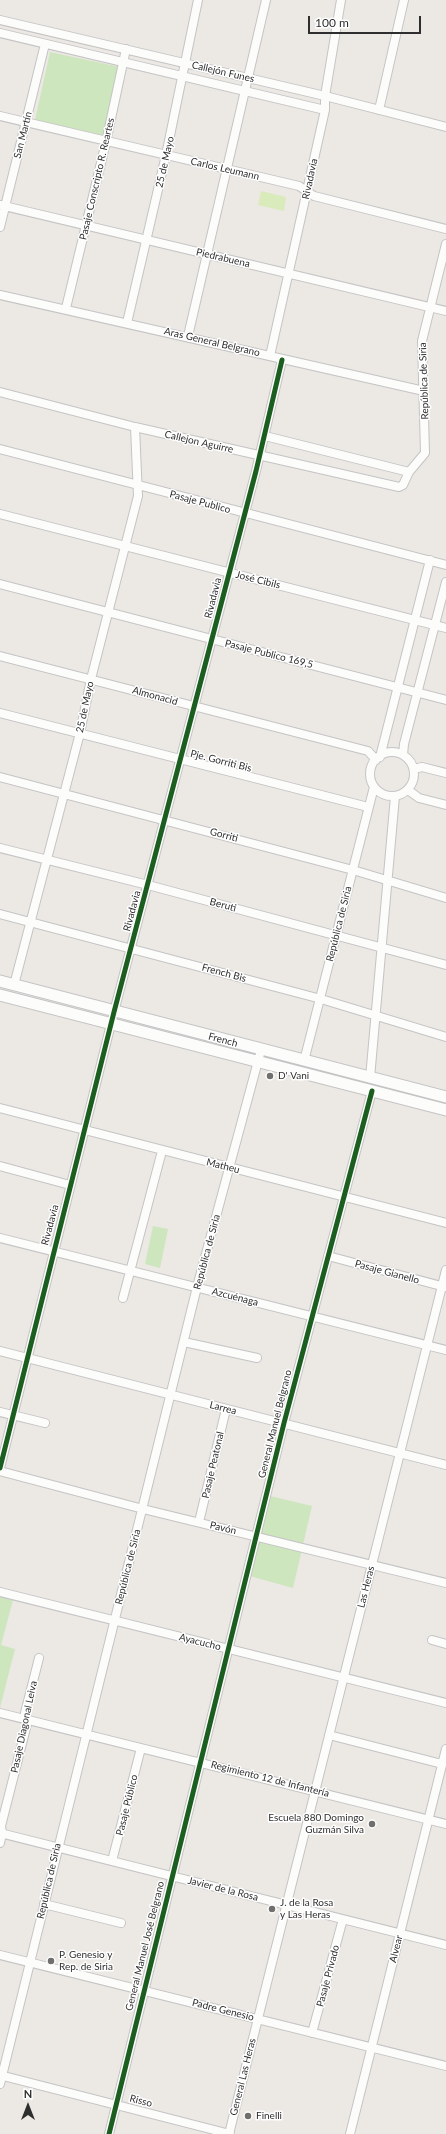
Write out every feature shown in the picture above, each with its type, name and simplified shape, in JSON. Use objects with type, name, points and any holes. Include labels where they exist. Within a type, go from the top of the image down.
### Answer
[{"type":"main road","name":"French","points":[[0,981],[446,1098]]},
{"type":"main road","name":"French","points":[[0,995],[446,1110]]},
{"type":"street","name":"25 de Mayo","points":[[127,323],[166,155],[198,0]]},
{"type":"street","points":[[188,336],[228,169],[266,0]]},
{"type":"street","name":"Rivadavia","points":[[270,356],[290,273],[325,110],[325,96],[341,0]]},
{"type":"street","points":[[379,110],[404,0]]},
{"type":"street","name":"Callejón Funes","points":[[0,20],[248,77],[446,127]]},
{"type":"street","name":"Callejón Funes","points":[[0,33],[325,110]]},
{"type":"street","name":"San Martín","points":[[0,227],[3,206],[45,44]]},
{"type":"street","name":"Pasaje Conscripto R. Reartes","points":[[66,308],[106,142],[126,49]]},
{"type":"street","name":"Carlos Leumann","points":[[0,116],[299,186],[314,196],[446,229]]},
{"type":"street","name":"Piedrabuena","points":[[3,206],[446,311]]},
{"type":"street","name":"República de Siria","points":[[399,487],[403,485],[409,472],[425,453],[422,341],[446,244]]},
{"type":"street","name":"Aras General Belgrano","points":[[0,294],[188,336],[282,360],[424,391]]},
{"type":"street","name":"Rivadavia","points":[[0,1469],[114,1012],[182,760],[260,456],[282,360]]},
{"type":"street","name":"Callejon Aguirre","points":[[0,392],[135,427],[399,487]]},
{"type":"street","name":"25 de Mayo","points":[[14,985],[63,793],[80,733],[91,679],[138,496],[135,427]]},
{"type":"street","points":[[265,436],[409,472]]},
{"type":"street","name":"Pasaje Publico","points":[[0,449],[245,514],[446,564]]},
{"type":"street","name":"José Cibils","points":[[0,514],[446,628]]},
{"type":"street","points":[[378,758],[391,752],[403,755],[408,759],[414,769],[413,784],[408,790],[395,796],[383,794],[374,787],[370,773],[378,758],[430,560]]},
{"type":"street","points":[[403,755],[417,693],[446,582]]},
{"type":"street","name":"Pasaje Publico 169,5","points":[[0,584],[446,700]]},
{"type":"street","name":"Almonacid","points":[[0,656],[368,751],[378,758]]},
{"type":"street","name":"Pje. Gorriti Bis","points":[[0,713],[368,807]]},
{"type":"street","points":[[414,769],[422,767],[446,773]]},
{"type":"street","name":"Gorriti","points":[[0,777],[353,870],[446,898]]},
{"type":"street","name":"República de Siria","points":[[304,1061],[374,787]]},
{"type":"street","points":[[408,790],[419,798],[446,805]]},
{"type":"street","points":[[370,1078],[395,796]]},
{"type":"street","name":"Beruti","points":[[0,848],[148,885],[446,965]]},
{"type":"street","name":"French Bis","points":[[0,914],[321,999],[446,1037]]},
{"type":"street","name":"República de Siria","points":[[1,2078],[57,1847],[184,1342],[261,1050]]},
{"type":"street","name":"General Manuel Belgrano","points":[[201,1762],[227,1649],[284,1423],[372,1091]]},
{"type":"street","name":"Matheu","points":[[0,1108],[446,1223]]},
{"type":"street","points":[[123,1298],[162,1151]]},
{"type":"street","points":[[0,1166],[70,1185]]},
{"type":"street","name":"Azcuénaga","points":[[0,1238],[446,1350]]},
{"type":"street","name":"Pasaje Gianello","points":[[328,1256],[444,1286]]},
{"type":"street","name":"Las Heras","points":[[286,1904],[427,1345],[444,1286],[446,1270]]},
{"type":"street","points":[[184,1342],[257,1358]]},
{"type":"street","name":"Larrea","points":[[0,1351],[446,1464]]},
{"type":"street","name":"Pasaje Peatonal","points":[[199,1522],[226,1409]]},
{"type":"street","points":[[0,1412],[45,1423]]},
{"type":"street","name":"Pavón","points":[[0,1469],[143,1509],[446,1583]]},
{"type":"street","name":"Ayacucho","points":[[0,1592],[446,1703]]},
{"type":"street","points":[[432,1640],[446,1644]]},
{"type":"street","name":"Pasaje Diagonal Leiva","points":[[0,1843],[1,1826],[28,1720],[25,1713],[39,1658]]},
{"type":"street","name":"Regimiento 12 de Infantería","points":[[0,1713],[446,1824]]},
{"type":"street","points":[[329,1735],[442,1764]]},
{"type":"street","name":"Pasaje Público","points":[[112,1861],[141,1748]]},
{"type":"street","name":"Alvear","points":[[350,2134],[446,1749]]},
{"type":"street","name":"General Manuel José Belgrano","points":[[109,2134],[143,1990],[201,1762]]},
{"type":"street","name":"Javier de la Rosa","points":[[1,1833],[446,1945]]},
{"type":"street","points":[[44,1904],[121,1923]]},
{"type":"street","name":"General Las Heras","points":[[230,2134],[286,1904]]},
{"type":"street","name":"Pasaje Privado","points":[[312,2033],[343,1919]]},
{"type":"street","name":"Padre Genesio","points":[[0,1955],[446,2066]]},
{"type":"street","name":"Risso","points":[[1,2078],[116,2104],[230,2134]]},
{"type":"green space","points":[[50,52],[120,67],[105,136],[35,120]]},
{"type":"green space","points":[[261,191],[286,197],[284,211],[258,205]]},
{"type":"green space","points":[[153,1226],[168,1229],[160,1268],[145,1264]]},
{"type":"green space","points":[[266,1495],[312,1506],[293,1588],[246,1575]]},
{"type":"green space","points":[[0,1597],[13,1600],[1,1645],[15,1649],[0,1708]]},
{"type":"cycle path","points":[[0,1468],[114,1012],[256,471],[282,360]]},
{"type":"cycle path","points":[[109,2134],[284,1423],[372,1091]]},
{"type":"place","name":"D' Vani","points":[[270,1076]]},
{"type":"place","name":"Escuela 880 Domingo Guzmán Silva","points":[[372,1824]]},
{"type":"place","name":"J. de la Rosa y Las Heras","points":[[272,1909]]},
{"type":"place","name":"P. Genesio y Rep. de Siria","points":[[51,1961]]},
{"type":"place","name":"Finelli","points":[[248,2116]]}]
